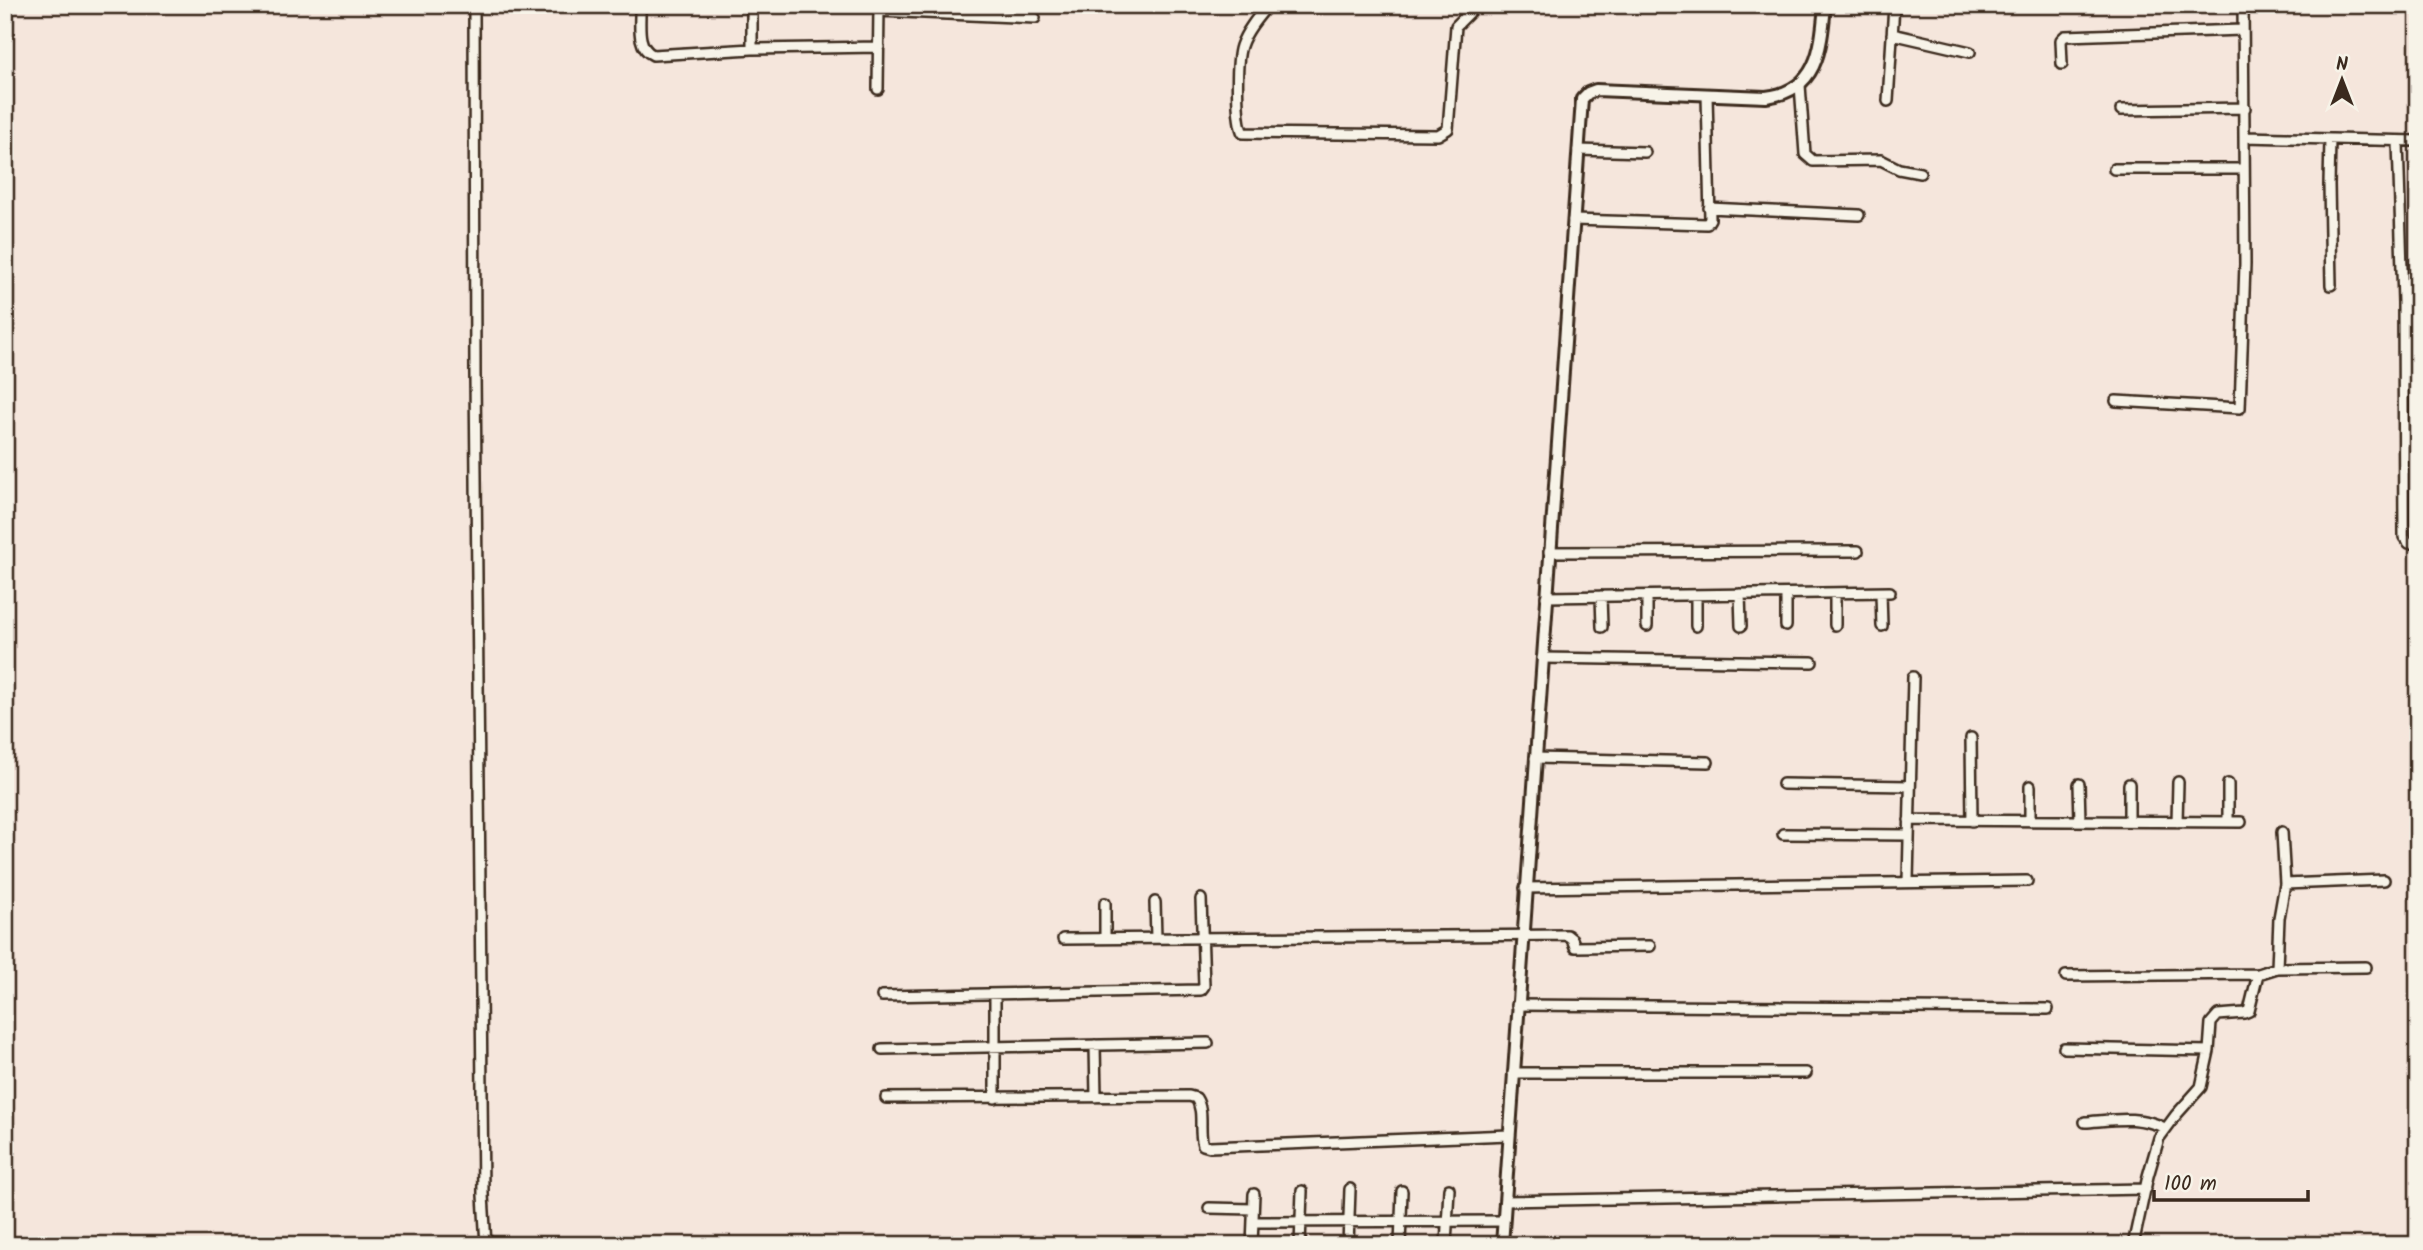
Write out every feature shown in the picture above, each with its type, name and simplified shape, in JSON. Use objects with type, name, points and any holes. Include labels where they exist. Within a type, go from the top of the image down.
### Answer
[{"type":"street","points":[[474,5],[480,1005],[486,1245]]},
{"type":"street","points":[[640,5],[642,45],[645,51],[653,55],[752,48],[879,47]]},
{"type":"street","points":[[752,5],[752,48]]},
{"type":"street","points":[[1268,5],[1252,25],[1241,46],[1240,130],[1243,133],[1438,135],[1444,132],[1448,129],[1456,26],[1477,5]]},
{"type":"street","points":[[1502,1245],[1582,99],[1596,90],[1766,97],[1784,95],[1809,76],[1816,63],[1825,5]]},
{"type":"street","points":[[1888,101],[1894,5]]},
{"type":"street","points":[[2116,401],[2240,408],[2245,264],[2243,5]]},
{"type":"street","points":[[878,89],[879,8],[1035,18]]},
{"type":"street","points":[[2062,64],[2061,40],[2066,36],[2242,30]]},
{"type":"street","points":[[1892,34],[1969,52]]},
{"type":"street","points":[[1800,85],[1805,154],[1809,159],[1881,160],[1899,169],[1920,173]]},
{"type":"street","points":[[1573,220],[1707,224],[1710,219],[1707,95]]},
{"type":"street","points":[[2121,110],[2245,108]]},
{"type":"street","points":[[2244,137],[2418,141]]},
{"type":"street","points":[[2330,139],[2331,285]]},
{"type":"street","points":[[2399,141],[2404,537],[2409,543],[2418,543]]},
{"type":"street","points":[[1578,149],[1645,152]]},
{"type":"street","points":[[2114,169],[2244,169]]},
{"type":"street","points":[[1709,208],[1859,215]]},
{"type":"street","points":[[1549,552],[1858,551]]},
{"type":"street","points":[[1546,597],[1886,592],[1882,626]]},
{"type":"street","points":[[1835,593],[1835,625]]},
{"type":"street","points":[[1740,594],[1741,626]]},
{"type":"street","points":[[1786,594],[1786,626]]},
{"type":"street","points":[[1696,595],[1696,626]]},
{"type":"street","points":[[1601,596],[1602,627]]},
{"type":"street","points":[[1647,596],[1647,626]]},
{"type":"street","points":[[1542,658],[1812,662]]},
{"type":"street","points":[[1908,881],[1913,677]]},
{"type":"street","points":[[1971,738],[1972,821]]},
{"type":"street","points":[[1535,758],[1708,762]]},
{"type":"street","points":[[2177,822],[2178,782]]},
{"type":"street","points":[[1783,784],[1910,786]]},
{"type":"street","points":[[2079,784],[2080,821]]},
{"type":"street","points":[[2129,784],[2129,821]]},
{"type":"street","points":[[2228,784],[2228,822]]},
{"type":"street","points":[[2029,786],[2030,821]]},
{"type":"street","points":[[1909,820],[2241,822]]},
{"type":"street","points":[[2277,968],[2278,918],[2285,884],[2282,832]]},
{"type":"street","points":[[1783,834],[1909,835]]},
{"type":"street","points":[[2285,884],[2384,880]]},
{"type":"street","points":[[1525,888],[2027,881]]},
{"type":"street","points":[[882,996],[1201,990],[1204,986],[1201,899]]},
{"type":"street","points":[[1155,902],[1156,938]]},
{"type":"street","points":[[1105,904],[1105,938]]},
{"type":"street","points":[[1063,939],[1567,935],[1575,947],[1650,946]]},
{"type":"street","points":[[2066,976],[2258,974],[2277,968],[2366,967]]},
{"type":"street","points":[[2133,1245],[2154,1152],[2165,1128],[2201,1087],[2213,1018],[2249,1011],[2258,974]]},
{"type":"street","points":[[995,994],[995,1098]]},
{"type":"street","points":[[1517,1005],[2048,1010]]},
{"type":"street","points":[[882,1049],[1208,1042]]},
{"type":"street","points":[[1095,1045],[1096,1097]]},
{"type":"street","points":[[2064,1048],[2209,1051]]},
{"type":"street","points":[[1513,1073],[1806,1073]]},
{"type":"street","points":[[886,1098],[1189,1096],[1196,1098],[1200,1105],[1201,1139],[1203,1145],[1210,1147],[1509,1135]]},
{"type":"street","points":[[2085,1122],[2133,1119],[2149,1121],[2165,1128]]},
{"type":"street","points":[[1348,1245],[1350,1189]]},
{"type":"street","points":[[1446,1245],[1449,1189]]},
{"type":"street","points":[[1505,1201],[2146,1189]]},
{"type":"street","points":[[1300,1245],[1302,1191]]},
{"type":"street","points":[[1399,1245],[1402,1191]]},
{"type":"street","points":[[1252,1245],[1254,1194]]},
{"type":"street","points":[[1209,1208],[1253,1209]]},
{"type":"street","points":[[1253,1222],[1503,1222]]}]
